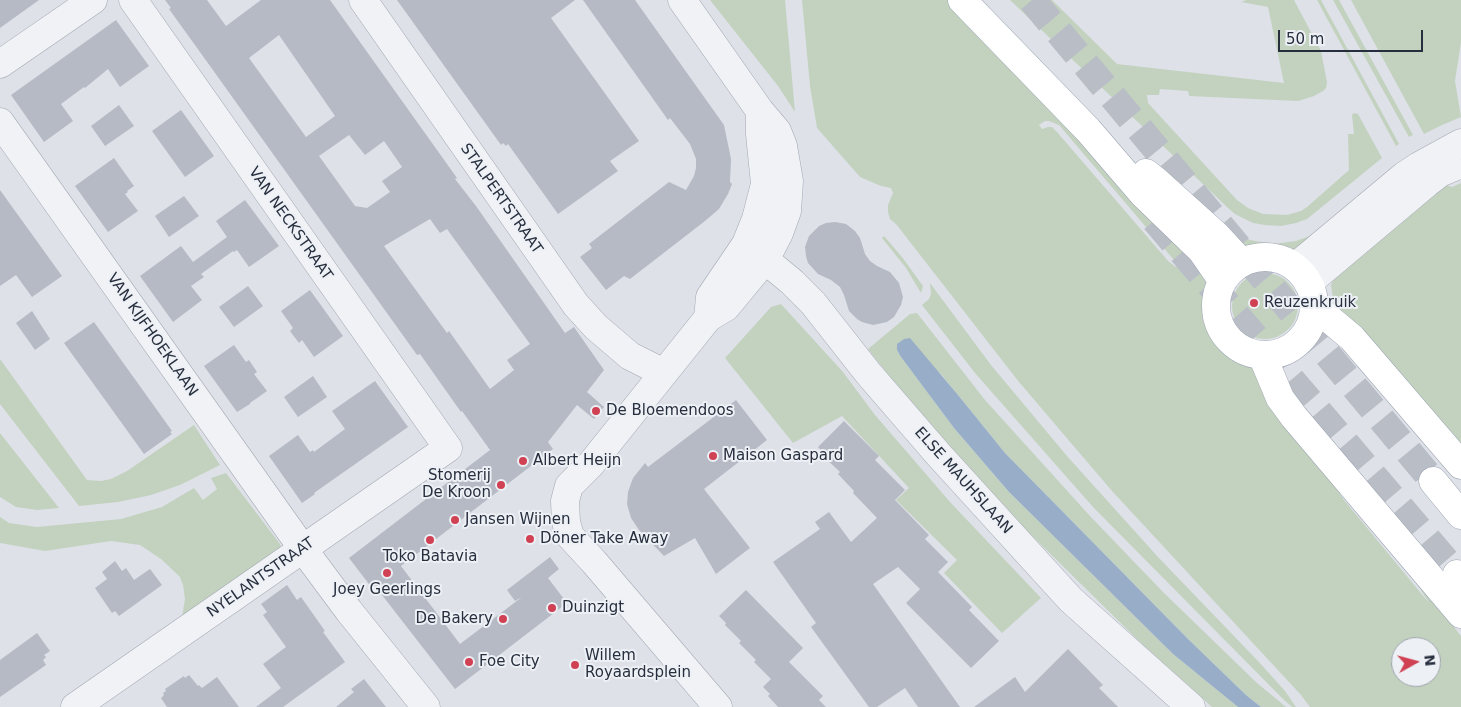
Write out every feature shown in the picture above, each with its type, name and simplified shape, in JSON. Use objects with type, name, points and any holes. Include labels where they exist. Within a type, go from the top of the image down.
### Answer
[{"type":"main road","points":[[962,0],[1088,130],[1143,194],[1202,251],[1231,271]]},
{"type":"main road","points":[[1306,285],[1311,323],[1307,331],[1295,344],[1280,352],[1262,355],[1240,349],[1224,334],[1216,312],[1217,296],[1231,271],[1259,256],[1268,256],[1287,261],[1461,465]]},
{"type":"main road","points":[[1262,355],[1280,398],[1294,417],[1461,614]]},
{"type":"main road","points":[[1433,481],[1461,515]]},
{"type":"street","points":[[0,64],[93,0]]},
{"type":"street","name":"VAN NECKSTRAAT","points":[[133,0],[448,448]]},
{"type":"street","name":"STALPERTSTRAAT","points":[[363,0],[576,305],[596,327],[630,356],[664,373]]},
{"type":"street","points":[[682,0],[760,111],[760,134],[777,182],[756,219],[756,252],[710,297],[708,318],[591,464],[584,497],[584,531],[594,562],[718,707]]},
{"type":"street","name":"VAN KIJFHOEKLAAN","points":[[0,122],[303,549],[349,611],[426,707]]},
{"type":"street","points":[[1306,285],[1404,176],[1461,143]]},
{"type":"street","points":[[1306,285],[1440,173],[1461,164]]},
{"type":"street","name":"ELSE MAUHSLAAN","points":[[756,252],[792,282],[813,303],[868,373],[925,439],[1071,600],[1191,707]]},
{"type":"street","name":"NYELANTSTRAAT","points":[[75,707],[448,448]]},
{"type":"green space","points":[[710,0],[785,0],[795,112],[778,86]]},
{"type":"green space","points":[[802,0],[950,0],[1189,257],[1182,262],[1174,260],[1059,125],[1045,121],[1039,125],[1042,129],[1052,127],[1057,132],[1169,262],[1181,268],[1190,265],[1200,257],[1211,287],[1208,307],[1211,323],[1236,355],[1256,369],[1461,636],[1461,707],[1310,707],[1112,491],[1019,382],[896,224],[890,219],[888,205],[893,193],[891,188],[860,177],[817,128],[810,86]],"holes":[[[1332,483],[1419,587],[1429,603]]]},
{"type":"green space","points":[[1010,0],[1052,0],[1117,64],[1284,83],[1268,7],[1241,2],[1246,0],[1294,0],[1321,51],[1327,82],[1326,88],[1323,91],[1298,101],[1189,96],[1188,91],[1160,89],[1159,95],[1147,95],[1148,103],[1237,200],[1248,208],[1263,214],[1287,215],[1301,211],[1349,170],[1348,134],[1354,134],[1352,115],[1354,113],[1358,114],[1382,158],[1307,219],[1281,226],[1253,223],[1235,214],[1228,208]]},
{"type":"green space","points":[[1317,0],[1321,0],[1399,144],[1396,146]]},
{"type":"green space","points":[[1333,0],[1339,0],[1413,135],[1409,137]]},
{"type":"green space","points":[[1351,0],[1461,0],[1461,42],[1455,81],[1461,117],[1424,134]]},
{"type":"green space","points":[[1461,183],[1461,455],[1334,306],[1331,285],[1336,271],[1444,184],[1452,187]]},
{"type":"green space","points":[[1227,230],[1250,240],[1273,244],[1296,241],[1318,233],[1297,252],[1290,253],[1249,250],[1240,247]]},
{"type":"green space","points":[[884,236],[923,286],[921,293],[906,268],[882,238]]},
{"type":"green space","points":[[1265,273],[1278,276],[1288,283],[1295,293],[1298,306],[1295,319],[1288,329],[1278,336],[1265,339],[1252,336],[1242,329],[1235,319],[1232,306],[1235,293],[1242,283],[1252,276]]},
{"type":"green space","points":[[930,283],[991,365],[1067,456],[1158,557],[1258,661],[1285,691],[1296,707],[1292,707],[1283,699],[1093,507],[975,373],[922,305],[929,299],[931,294]]},
{"type":"green space","points":[[781,304],[843,372],[875,415],[950,502],[1041,598],[1002,633],[944,573],[957,560],[896,500],[909,488],[842,416],[793,443],[725,358],[771,307]]},
{"type":"green space","points":[[917,313],[985,400],[1090,516],[1164,593],[1257,683],[1286,707],[1261,707],[1246,695],[1188,639],[1005,453],[940,373],[897,350],[954,428],[1009,492],[1173,654],[1238,707],[1212,707],[1143,645],[1017,521],[901,391],[868,349],[910,314]]},
{"type":"green space","points":[[0,359],[87,480],[101,481],[111,479],[127,471],[194,425],[220,465],[180,485],[151,495],[118,502],[79,506],[0,404]]},
{"type":"green space","points":[[0,433],[59,508],[37,510],[16,507],[0,497]]},
{"type":"green space","points":[[226,473],[280,544],[282,554],[182,617],[185,599],[180,577],[161,559],[140,545],[111,541],[45,551],[0,543],[0,517],[9,523],[37,527],[121,519],[162,507],[194,488],[203,500],[217,489],[211,478]]},
{"type":"water","points":[[910,338],[1005,453],[1188,639],[1261,707],[1238,707],[1173,654],[1009,492],[954,428],[901,357],[897,350],[897,344],[904,339]]},
{"type":"building","points":[[0,0],[39,0],[0,28]]},
{"type":"building","points":[[165,0],[207,0],[226,26],[261,0],[330,0],[565,333],[574,327],[604,370],[587,392],[604,407],[594,419],[577,405],[548,442],[553,449],[401,566],[460,644],[522,597],[515,601],[507,590],[550,557],[559,569],[548,578],[567,603],[455,689],[375,586],[372,588],[349,558],[490,450],[420,354],[417,355],[169,9],[171,8]],"holes":[[[279,35],[335,116],[306,137],[249,58]],[[349,135],[365,155],[384,141],[402,167],[382,181],[390,192],[367,208],[355,206],[319,156]],[[430,219],[440,233],[447,229],[530,344],[507,360],[514,370],[490,389],[449,331],[447,333],[384,246]]]},
{"type":"building","points":[[397,0],[575,0],[551,18],[639,141],[610,161],[618,171],[558,214],[508,144],[506,146],[503,143],[501,145]]},
{"type":"building","points":[[583,0],[635,0],[724,125],[731,159],[730,182],[732,184],[719,209],[630,279],[624,276],[606,290],[580,257],[592,248],[589,244],[669,182],[686,190],[694,176],[696,159],[690,144],[670,118],[668,120]]},
{"type":"building","points":[[116,20],[149,66],[120,87],[108,69],[85,88],[61,104],[73,121],[44,142],[11,95]]},
{"type":"building","points":[[119,105],[134,126],[105,146],[91,126]]},
{"type":"building","points":[[181,110],[214,156],[185,177],[152,131]]},
{"type":"building","points":[[114,158],[134,186],[125,194],[138,211],[108,232],[75,186]]},
{"type":"building","points":[[0,190],[62,276],[32,297],[16,275],[0,286]]},
{"type":"building","points":[[184,196],[199,216],[169,237],[155,216]]},
{"type":"building","points":[[245,200],[279,246],[249,267],[237,250],[233,251],[201,274],[204,277],[191,286],[202,300],[173,322],[140,276],[181,246],[193,262],[227,237],[216,221]]},
{"type":"building","points":[[835,222],[846,224],[855,231],[870,261],[890,272],[899,283],[903,297],[901,305],[894,317],[887,322],[873,325],[857,319],[849,311],[840,287],[818,274],[808,263],[805,247],[809,236],[819,226]]},
{"type":"building","points":[[248,286],[263,306],[234,327],[219,307]]},
{"type":"building","points":[[310,290],[343,336],[314,357],[302,340],[299,343],[290,331],[293,328],[281,311]]},
{"type":"building","points":[[32,311],[50,339],[35,350],[16,323]]},
{"type":"building","points":[[94,322],[172,431],[170,432],[172,434],[144,454],[64,343]]},
{"type":"building","points":[[234,345],[246,362],[249,360],[257,372],[254,374],[267,391],[237,412],[204,366]]},
{"type":"building","points":[[313,376],[327,397],[298,417],[284,397]]},
{"type":"building","points":[[375,381],[408,427],[302,503],[269,456],[298,435],[310,452],[313,450],[314,452],[345,429],[332,411]]},
{"type":"building","points":[[736,400],[767,440],[704,489],[750,548],[716,574],[695,538],[664,556],[639,530],[631,518],[627,504],[628,492],[633,478],[645,463],[648,467]]},
{"type":"building","points":[[844,421],[879,456],[875,460],[905,490],[895,500],[929,535],[925,539],[948,562],[938,572],[972,607],[969,610],[999,641],[971,668],[906,603],[920,589],[898,567],[873,584],[960,707],[918,707],[905,688],[877,707],[869,707],[811,627],[816,623],[773,562],[820,529],[815,522],[829,512],[851,542],[877,518],[853,493],[854,491],[838,474],[840,472],[823,456],[825,454],[818,447]]},
{"type":"building","points":[[115,561],[122,571],[126,568],[134,580],[150,569],[162,585],[119,616],[115,611],[112,613],[95,588],[107,579],[102,572]]},
{"type":"building","points":[[287,585],[297,600],[301,597],[345,662],[283,707],[256,707],[281,688],[263,664],[286,647],[263,615],[267,612],[261,604]]},
{"type":"building","points":[[746,590],[803,648],[789,662],[823,696],[819,700],[826,707],[778,707],[768,696],[770,694],[763,687],[771,679],[754,662],[756,660],[739,643],[741,641],[719,616]]},
{"type":"building","points":[[37,633],[50,651],[44,655],[46,657],[43,660],[46,665],[0,697],[0,660]]},
{"type":"building","points":[[1068,649],[1103,685],[1099,688],[1118,707],[974,707],[1015,677],[1025,692]]},
{"type":"building","points":[[189,675],[202,688],[217,677],[239,707],[167,707],[161,698],[166,691],[165,689],[184,676],[185,678]]},
{"type":"building","points":[[364,679],[386,707],[336,707],[354,692],[351,689]]},
{"type":"tunnel","points":[[1032,0],[1433,481]]},
{"type":"tunnel","points":[[1155,220],[1457,574]]},
{"type":"place","name":"Reuzenkruik","points":[[1254,303]]},
{"type":"place","name":"De Bloemendoos","points":[[596,411]]},
{"type":"place","name":"Maison Gaspard","points":[[713,456]]},
{"type":"place","name":"Albert Heijn","points":[[523,461]]},
{"type":"place","name":"Stomerij De Kroon","points":[[501,485]]},
{"type":"place","name":"Jansen Wijnen","points":[[455,520]]},
{"type":"place","name":"Döner Take Away","points":[[530,539]]},
{"type":"place","name":"Toko Batavia","points":[[430,540]]},
{"type":"place","name":"Joey Geerlings","points":[[387,573]]},
{"type":"place","name":"Duinzigt","points":[[552,608]]},
{"type":"place","name":"De Bakery","points":[[503,619]]},
{"type":"place","name":"Foe City","points":[[469,662]]},
{"type":"place","name":"Willem Royaardsplein","points":[[575,665]]}]
